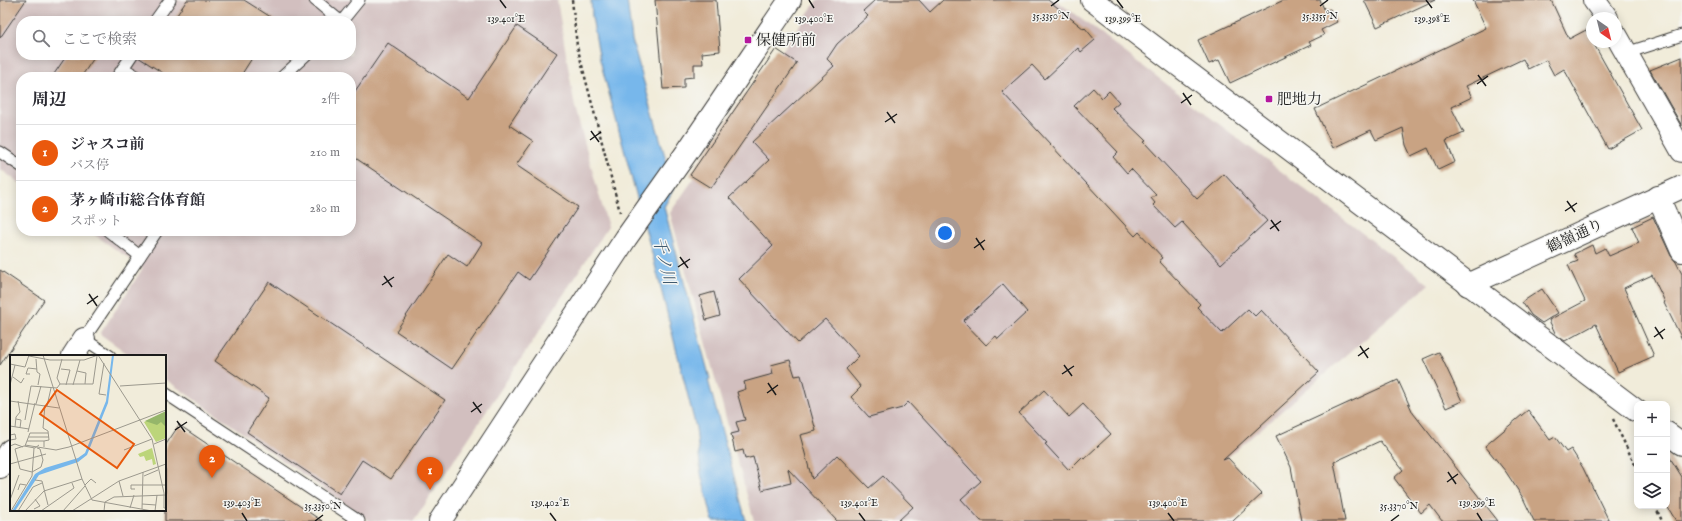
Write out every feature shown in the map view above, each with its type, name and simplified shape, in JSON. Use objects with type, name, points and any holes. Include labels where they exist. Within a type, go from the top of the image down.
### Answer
[{"type":"street","points":[[440,521],[626,238],[687,152],[790,0]]},
{"type":"street","points":[[1092,0],[1634,409]]},
{"type":"street","points":[[1594,0],[1603,12]]},
{"type":"street","points":[[1622,46],[1682,151]]},
{"type":"street","name":"鶴嶺通り","points":[[1468,285],[1682,187]]},
{"type":"street","points":[[1658,197],[1682,251]]},
{"type":"street","points":[[1670,435],[1682,444]]},
{"type":"street","points":[[0,467],[10,452]]},
{"type":"lane","points":[[159,16],[170,0]]},
{"type":"lane","points":[[315,0],[335,16]]},
{"type":"lane","points":[[345,16],[359,0]]},
{"type":"lane","points":[[1622,44],[1682,35]]},
{"type":"lane","points":[[120,72],[128,60]]},
{"type":"lane","points":[[287,72],[301,60]]},
{"type":"lane","points":[[0,152],[16,163]]},
{"type":"lane","points":[[114,236],[140,256]]},
{"type":"lane","points":[[106,355],[78,348],[154,236]]},
{"type":"lane","points":[[166,394],[359,521]]},
{"type":"path","points":[[572,0],[577,46],[626,238]]},
{"type":"path","points":[[1612,416],[1634,463]]},
{"type":"path","points":[[1656,509],[1662,521]]},
{"type":"shaded area","points":[[0,0],[557,0],[575,108],[608,227],[414,521],[370,521],[166,380],[166,355],[130,355],[100,334],[143,268],[96,236],[356,236],[356,72],[16,72],[16,180],[0,169]]},
{"type":"shaded area","points":[[817,0],[1056,0],[1429,284],[1154,521],[754,521],[670,213]]},
{"type":"water","name":"千ノ川","points":[[591,0],[627,0],[632,40],[674,188],[664,207],[746,521],[713,521],[701,474],[696,428],[654,261],[600,60],[592,17]]},
{"type":"building","points":[[0,0],[26,0],[0,38]]},
{"type":"building","points":[[187,0],[244,0],[269,16],[176,16]]},
{"type":"building","points":[[655,0],[716,0],[720,51],[702,53],[703,64],[694,64],[694,77],[684,78],[684,88],[663,89]]},
{"type":"building","points":[[875,0],[919,0],[930,12],[943,0],[1048,0],[1084,29],[1085,28],[1095,40],[1081,52],[1078,48],[1045,79],[1032,65],[1002,92],[1135,236],[1139,232],[1163,258],[1159,261],[1200,304],[1197,307],[1222,333],[1248,309],[1255,316],[1261,310],[1319,372],[1223,460],[1228,458],[1262,494],[1233,521],[981,521],[961,499],[981,481],[908,402],[902,408],[869,417],[851,397],[861,387],[846,369],[859,356],[825,319],[798,343],[739,279],[773,246],[729,198],[769,160],[752,142],[834,66],[827,59],[837,44],[868,16],[863,11]],"holes":[[[1003,284],[1027,312],[998,339],[996,336],[986,345],[963,321]],[[1044,390],[1069,417],[1083,404],[1111,434],[1084,459],[1082,457],[1069,470],[1045,444],[1047,443],[1019,413]]]},
{"type":"building","points":[[1284,0],[1320,0],[1325,11],[1330,9],[1337,22],[1321,30],[1324,35],[1309,42],[1311,45],[1230,83],[1219,60],[1209,64],[1198,40]]},
{"type":"building","points":[[1364,0],[1435,0],[1377,27]]},
{"type":"building","points":[[1473,0],[1551,0],[1569,39],[1586,30],[1586,48],[1596,48],[1642,130],[1608,149],[1564,69],[1554,75],[1546,60],[1528,69],[1523,59],[1466,86],[1472,97],[1451,107],[1464,133],[1446,141],[1455,162],[1438,170],[1428,148],[1411,156],[1406,145],[1403,128],[1376,140],[1371,130],[1333,148],[1315,109],[1486,28]]},
{"type":"building","points":[[517,26],[557,53],[509,125],[533,141],[516,165],[578,207],[529,280],[518,272],[452,369],[396,331],[448,254],[467,267],[482,243],[356,158],[356,90],[388,43],[469,98]]},
{"type":"building","points":[[776,49],[797,63],[711,188],[690,175]]},
{"type":"building","points":[[1682,57],[1682,126],[1650,70]]},
{"type":"building","points":[[64,60],[93,60],[84,72],[55,72]]},
{"type":"building","points":[[143,60],[251,60],[243,72],[161,72]]},
{"type":"building","points":[[1093,88],[1102,98],[1109,91],[1119,102],[1112,108],[1146,141],[1144,142],[1197,199],[1224,174],[1267,221],[1221,264],[1182,222],[1175,228],[1153,205],[1155,203],[1151,198],[1156,195],[1131,169],[1127,173],[1113,157],[1118,152],[1074,106]]},
{"type":"building","points":[[1653,217],[1671,256],[1682,274],[1682,339],[1652,275],[1624,288],[1654,356],[1618,372],[1596,324],[1565,341],[1556,335],[1549,320],[1585,301],[1568,265],[1578,261],[1574,254],[1592,245],[1595,253],[1605,248],[1609,256],[1639,243],[1632,227]]},
{"type":"building","points":[[0,270],[44,300],[0,365]]},
{"type":"building","points":[[269,282],[445,400],[391,479],[362,460],[340,494],[247,432],[269,398],[215,361]]},
{"type":"building","points":[[1542,289],[1558,313],[1542,323],[1531,315],[1522,302]]},
{"type":"building","points":[[714,292],[720,316],[706,320],[700,296]]},
{"type":"building","points":[[1439,352],[1462,401],[1446,408],[1423,359]]},
{"type":"building","points":[[790,360],[795,376],[801,375],[816,431],[800,435],[812,479],[837,455],[869,488],[883,476],[913,507],[898,521],[837,521],[788,469],[791,483],[762,490],[753,457],[745,459],[743,450],[735,452],[731,434],[739,432],[736,422],[745,420],[737,392],[746,389],[744,382],[773,374],[771,365]]},
{"type":"building","points":[[1398,380],[1413,413],[1498,521],[1442,521],[1430,505],[1421,513],[1394,478],[1403,470],[1380,441],[1334,462],[1345,521],[1301,521],[1291,467],[1276,436]]},
{"type":"building","points":[[1528,410],[1550,440],[1555,437],[1566,452],[1571,449],[1583,468],[1609,521],[1534,521],[1523,498],[1506,472],[1485,446]]},
{"type":"building","points":[[179,425],[322,521],[165,521],[166,444]]},
{"type":"building","points":[[1670,458],[1682,477],[1682,521],[1676,521],[1669,509]]},
{"type":"place","name":"保健所前","points":[[748,40]]},
{"type":"place","name":"肥地力","points":[[1269,99]]},
{"type":"place","name":"茅ヶ崎市総合体育館","points":[[212,478]]},
{"type":"place","name":"ジャスコ前","points":[[430,490]]}]
